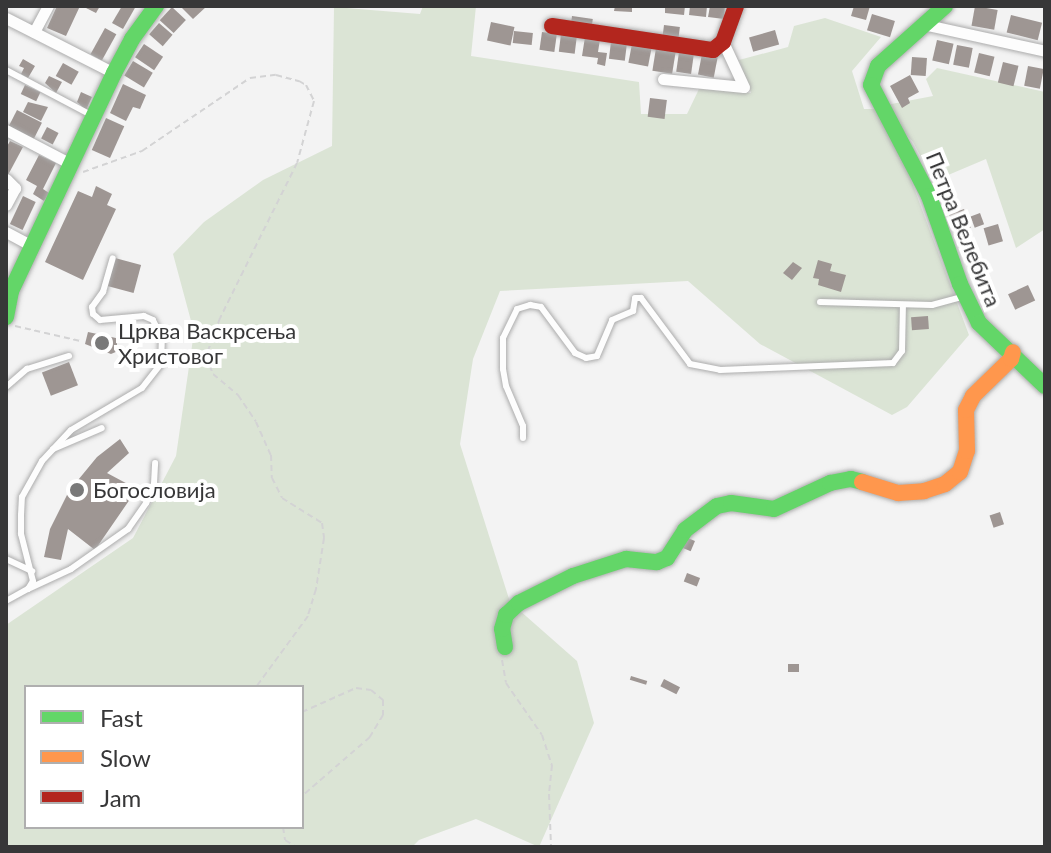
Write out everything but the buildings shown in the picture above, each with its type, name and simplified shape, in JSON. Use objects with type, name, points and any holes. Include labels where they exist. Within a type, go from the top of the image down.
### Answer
[{"type":"street","points":[[34,32],[48,6]]},
{"type":"street","points":[[6,317],[11,291],[114,73],[132,39],[156,6]]},
{"type":"street","points":[[552,26],[713,50],[723,42],[736,6]]},
{"type":"street","name":"Петра Велебита","points":[[945,6],[878,66],[871,85],[929,196],[965,296],[979,323],[1013,352],[1045,386]]},
{"type":"street","points":[[6,18],[114,73]]},
{"type":"street","points":[[927,25],[1045,51]]},
{"type":"street","points":[[663,79],[744,87],[723,42]]},
{"type":"street","points":[[6,130],[68,172]]},
{"type":"street","points":[[6,179],[15,188],[6,205]]},
{"type":"street","points":[[6,232],[32,246]]},
{"type":"street","points":[[505,647],[502,629],[506,615],[519,603],[573,576],[626,559],[657,562],[667,558],[685,530],[717,506],[731,503],[774,509],[830,483],[851,479],[898,493],[924,491],[945,484],[960,472],[967,451],[966,410],[973,396],[1011,359],[1013,352]]},
{"type":"lane","points":[[6,70],[94,117]]},
{"type":"lane","points":[[28,589],[33,572],[21,534],[22,497],[50,451],[71,430],[142,388],[161,364],[162,338],[153,320],[144,316],[100,320],[93,314],[92,307],[103,292],[113,258]]},
{"type":"lane","points":[[820,302],[932,305],[965,296]]},
{"type":"lane","points":[[523,438],[523,426],[506,386],[503,369],[503,338],[517,309],[541,307],[575,353],[586,358],[597,356],[612,320],[633,311],[635,298],[641,298],[690,364],[720,370],[893,363],[902,351],[903,305]]},
{"type":"lane","points":[[6,387],[27,369],[69,356]]},
{"type":"lane","points":[[50,451],[102,428]]},
{"type":"lane","points":[[6,601],[79,565],[128,529],[146,503],[154,484],[155,463]]},
{"type":"lane","points":[[6,559],[33,572]]},
{"type":"path","points":[[68,172],[142,151],[250,78],[287,77],[299,81],[310,90],[314,112],[297,163],[220,318],[206,356],[213,374],[238,395],[256,422],[271,455],[272,478],[282,498],[322,523],[320,564],[308,616],[257,685]]},
{"type":"path","points":[[6,326],[27,327],[80,341]]},
{"type":"path","points":[[505,647],[501,665],[506,683],[542,735],[552,765],[549,794],[551,847]]},
{"type":"path","points":[[304,711],[356,688],[371,690],[383,700],[383,715],[370,737],[304,794]]},
{"type":"path","points":[[283,829],[285,840],[296,847]]},
{"type":"green space","points":[[423,6],[476,6],[471,56],[639,82],[641,114],[687,114],[699,89],[751,93],[739,60],[788,47],[794,26],[825,18],[881,37],[852,71],[864,109],[879,109],[899,148],[969,335],[907,407],[892,415],[760,344],[688,281],[500,291],[473,359],[460,444],[510,602],[577,661],[594,723],[539,847],[476,819],[419,840],[412,847],[6,847],[6,625],[133,538],[176,456],[194,332],[173,254],[204,222],[263,180],[332,146],[334,7],[420,14]]},
{"type":"green space","points":[[937,68],[1045,92],[1045,229],[1016,248],[986,159],[934,181],[913,142],[881,106],[933,96],[926,79]]},
{"type":"traffic: fast","points":[[6,317],[11,291],[114,73],[132,39],[156,6]]},
{"type":"traffic: fast","points":[[945,6],[878,66],[871,85],[929,196],[960,284],[979,323],[1045,386]]},
{"type":"traffic: fast","points":[[505,647],[502,629],[506,615],[519,603],[573,576],[626,559],[657,562],[667,558],[685,530],[717,506],[731,503],[774,509],[830,483],[851,479],[862,482]]},
{"type":"traffic: slow","points":[[862,482],[898,493],[924,491],[945,484],[960,472],[967,451],[966,410],[973,396],[1011,359],[1013,352]]},
{"type":"traffic: jam","points":[[552,26],[713,50],[723,42],[736,6]]},
{"type":"place","name":"Црква Васкрсења Христовог","points":[[102,343]]},
{"type":"place","name":"Богословија","points":[[77,490]]}]
